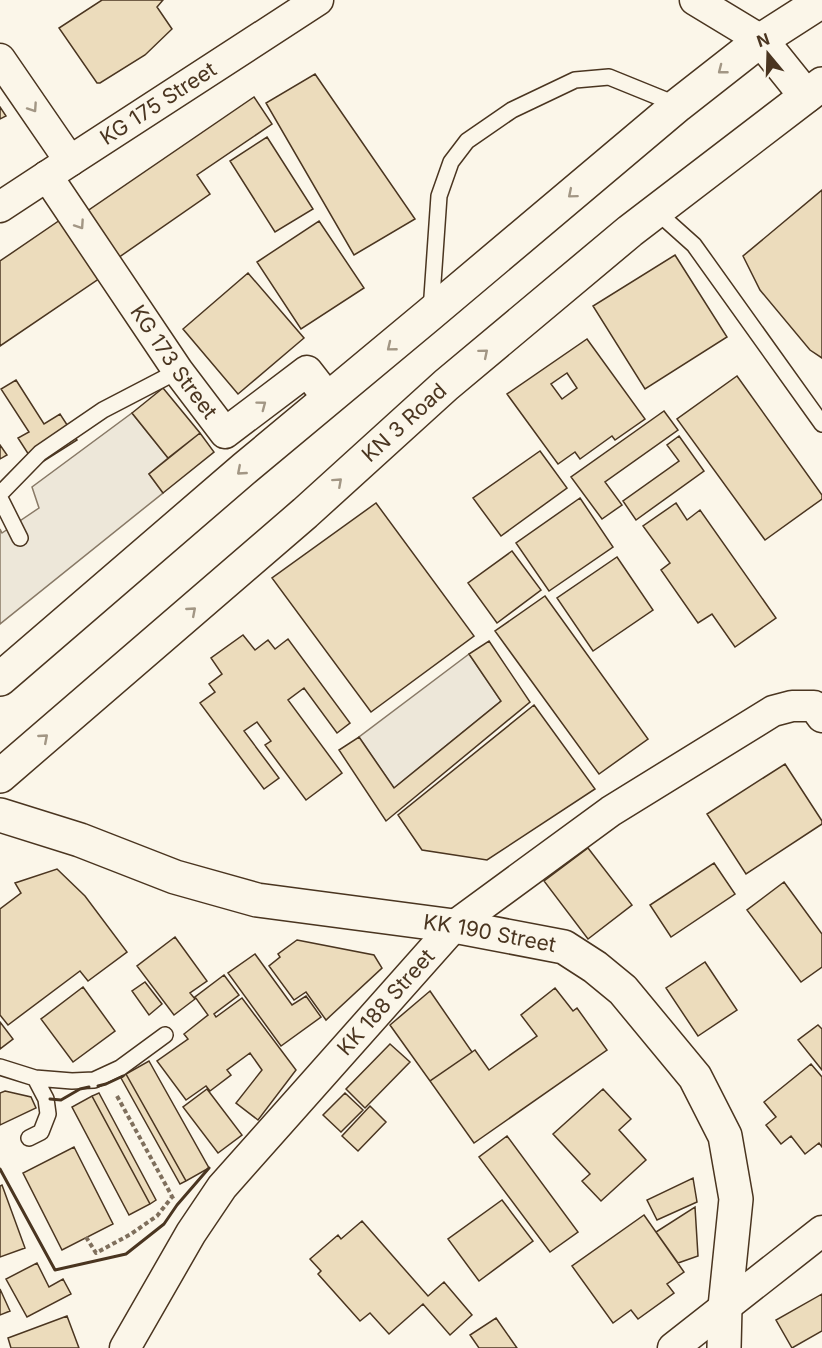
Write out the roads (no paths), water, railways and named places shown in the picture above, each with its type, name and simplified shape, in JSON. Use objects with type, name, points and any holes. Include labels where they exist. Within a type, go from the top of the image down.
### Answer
[{"type":"main road","points":[[0,679],[236,475],[678,105],[760,40],[822,1]]},
{"type":"main road","points":[[760,40],[814,90]]},
{"type":"main road","name":"KN 3 Road","points":[[0,777],[305,513],[446,385],[630,231],[814,90]]},
{"type":"main road","name":"KK 190 Street","points":[[0,815],[80,840],[175,877],[257,900],[454,926],[564,947],[596,967],[623,990],[695,1077],[725,1136],[736,1199],[725,1307],[724,1348]]},
{"type":"street","name":"KG 175 Street","points":[[0,207],[318,0]]},
{"type":"street","points":[[695,0],[760,40]]},
{"type":"street","name":"KG 173 Street","points":[[0,59],[58,169],[178,371],[225,433],[307,371],[328,398]]},
{"type":"street","name":"KK 188 Street","points":[[125,1348],[191,1233],[222,1187],[454,926],[611,811],[773,711],[792,706],[814,706],[822,717]]},
{"type":"street","points":[[673,1348],[822,1231]]},
{"type":"lane","points":[[430,314],[439,196],[451,162],[467,141],[512,110],[575,80],[609,76],[678,105]]},
{"type":"lane","points":[[656,211],[694,245],[822,424]]},
{"type":"lane","points":[[20,538],[0,496],[40,453],[103,410],[178,371]]},
{"type":"lane","points":[[0,1067],[35,1078],[72,1082],[94,1080],[120,1068],[165,1035]]},
{"type":"lane","points":[[29,1138],[40,1132],[48,1114],[46,1099],[35,1078]]}]
